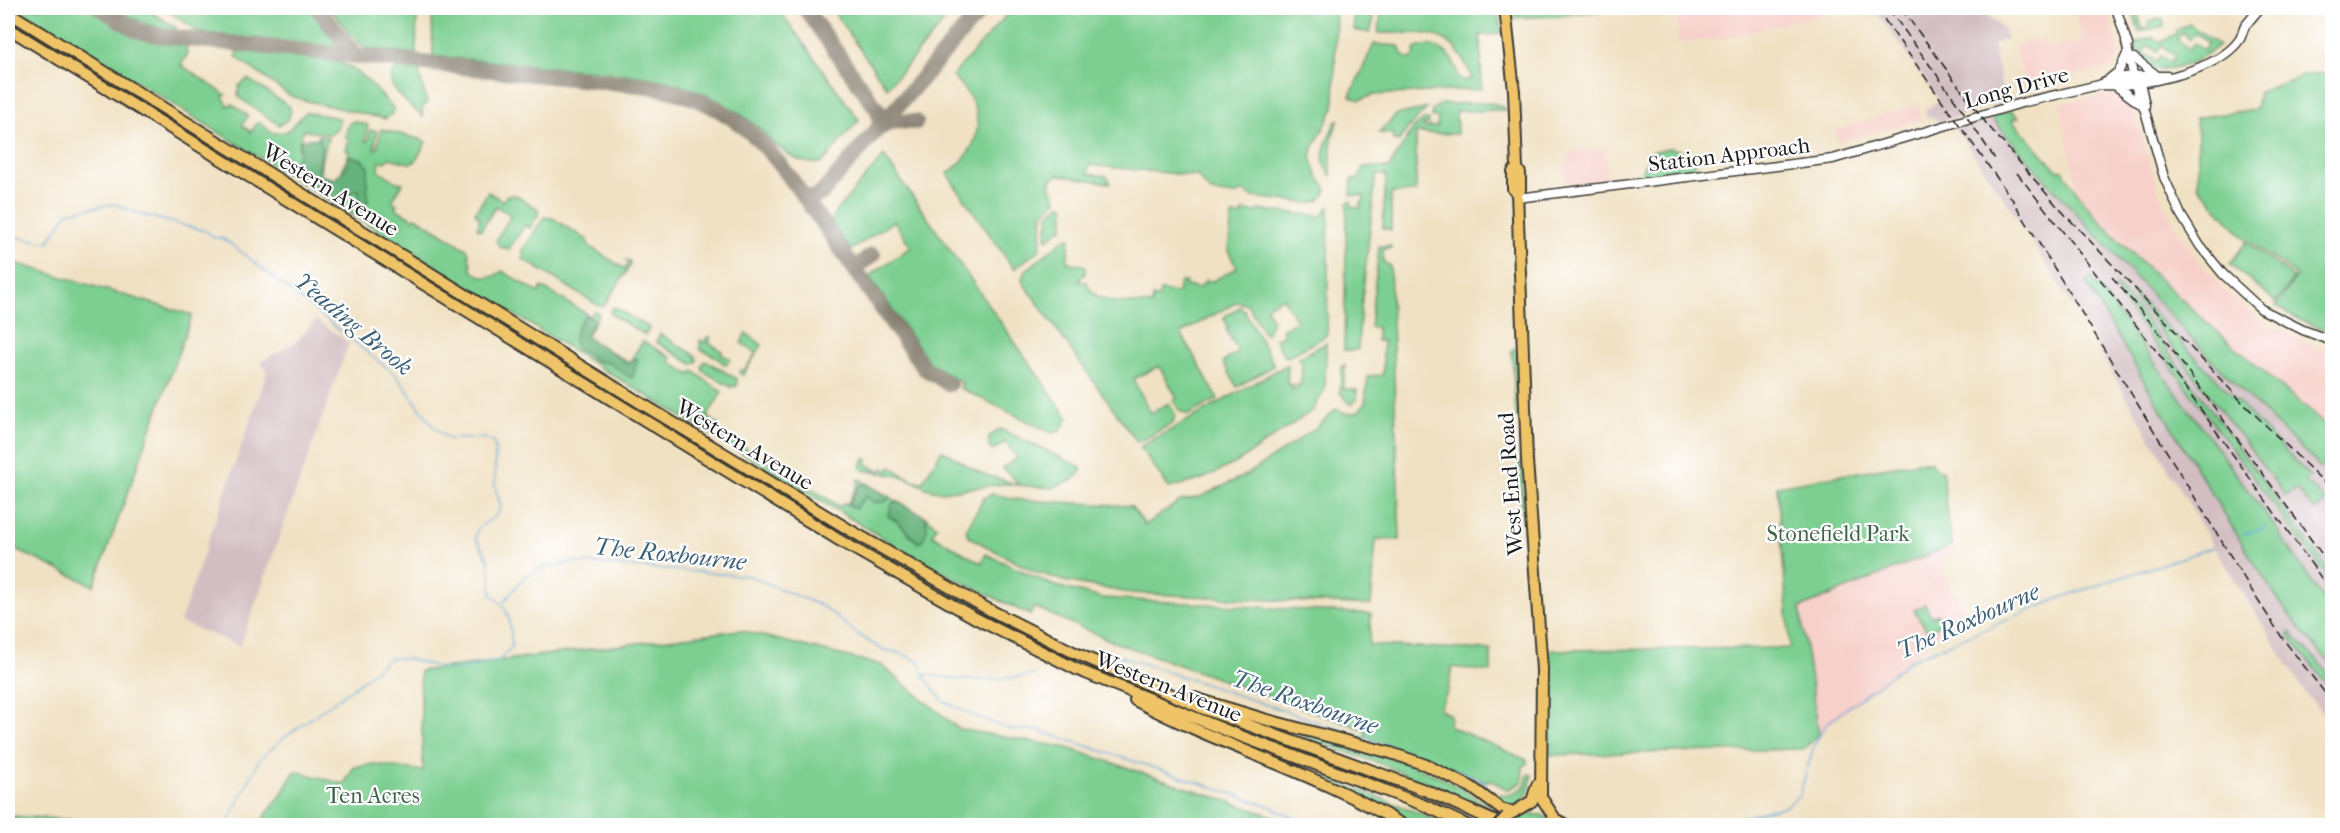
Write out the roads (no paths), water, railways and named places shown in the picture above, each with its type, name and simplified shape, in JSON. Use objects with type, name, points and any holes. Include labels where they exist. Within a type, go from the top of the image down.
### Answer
[{"type":"main road","name":"West End Road","points":[[1505,8],[1514,91],[1517,168],[1513,172],[1513,189],[1517,196],[1527,460],[1542,670],[1541,797],[1561,822]]},
{"type":"main road","name":"Western Avenue","points":[[8,12],[848,529],[984,607],[1106,667],[1202,708],[1426,791],[1511,816]]},
{"type":"main road","name":"Western Avenue","points":[[8,28],[838,540],[975,618],[1077,669],[1230,732],[1421,804],[1469,825]]},
{"type":"main road","points":[[1106,667],[1204,701],[1391,753],[1426,765],[1471,787],[1511,816],[1538,811],[1561,822]]},
{"type":"main road","points":[[1077,669],[1142,704],[1350,795],[1405,825]]},
{"type":"main road","name":"West End Road","points":[[1498,825],[1532,801],[1540,767]]},
{"type":"street","points":[[2116,8],[2159,163],[2171,194],[2189,229],[2211,260],[2261,309],[2303,330],[2332,341]]},
{"type":"street","name":"Long Drive","points":[[1942,126],[2102,83],[2162,77],[2198,69],[2218,58],[2239,40],[2244,28],[2260,8]]},
{"type":"street","points":[[2129,51],[2149,71],[2162,77],[2152,85],[2144,106]]},
{"type":"street","points":[[2102,83],[2119,71],[2129,51]]},
{"type":"street","name":"Long Drive","points":[[2102,83],[2115,86],[2136,79]]},
{"type":"street","points":[[2115,86],[2144,106]]},
{"type":"street","name":"Station Approach","points":[[1517,196],[1638,184],[1833,159],[1942,126]]},
{"type":"waterway","name":"Yeading Brook","points":[[8,235],[48,243],[68,212],[114,204],[143,215],[206,231],[215,238],[221,238],[231,244],[396,375],[433,426],[448,439],[483,438],[493,442],[495,486],[501,506],[496,516],[478,528],[475,537],[489,560],[492,595],[506,611],[512,646],[500,660],[454,671],[408,659],[390,658],[285,737],[259,760],[227,826]]},
{"type":"waterway","name":"The Roxbourne","points":[[2243,535],[2265,527]]},
{"type":"waterway","name":"The Roxbourne","points":[[1704,826],[1787,806],[1800,794],[1814,745],[1826,724],[1912,659],[2065,596],[2214,547]]},
{"type":"waterway","name":"The Roxbourne","points":[[504,602],[524,577],[539,569],[573,562],[749,576],[824,607],[856,633],[881,649],[903,654],[921,663],[923,674],[976,680],[1034,675]]},
{"type":"waterway","name":"The Roxbourne","points":[[1114,654],[1414,754],[1486,782]]},
{"type":"waterway","points":[[923,675],[943,701],[981,719],[1012,730],[1037,730],[1161,770],[1272,807],[1303,826]]},
{"type":"railway","points":[[1876,8],[2012,199],[2257,599],[2283,639],[2332,702]]},
{"type":"railway","points":[[1888,8],[1961,108],[1997,162]]},
{"type":"railway","points":[[1901,8],[1986,123],[2057,206],[2244,404],[2332,490]]},
{"type":"railway","points":[[2017,173],[2186,389],[2332,593]]},
{"type":"railway","points":[[2112,277],[2162,336],[2332,568]]},
{"type":"park label","name":"Stonefield Park","points":[[1838,533]]},
{"type":"park label","name":"Ten Acres","points":[[373,795]]}]
